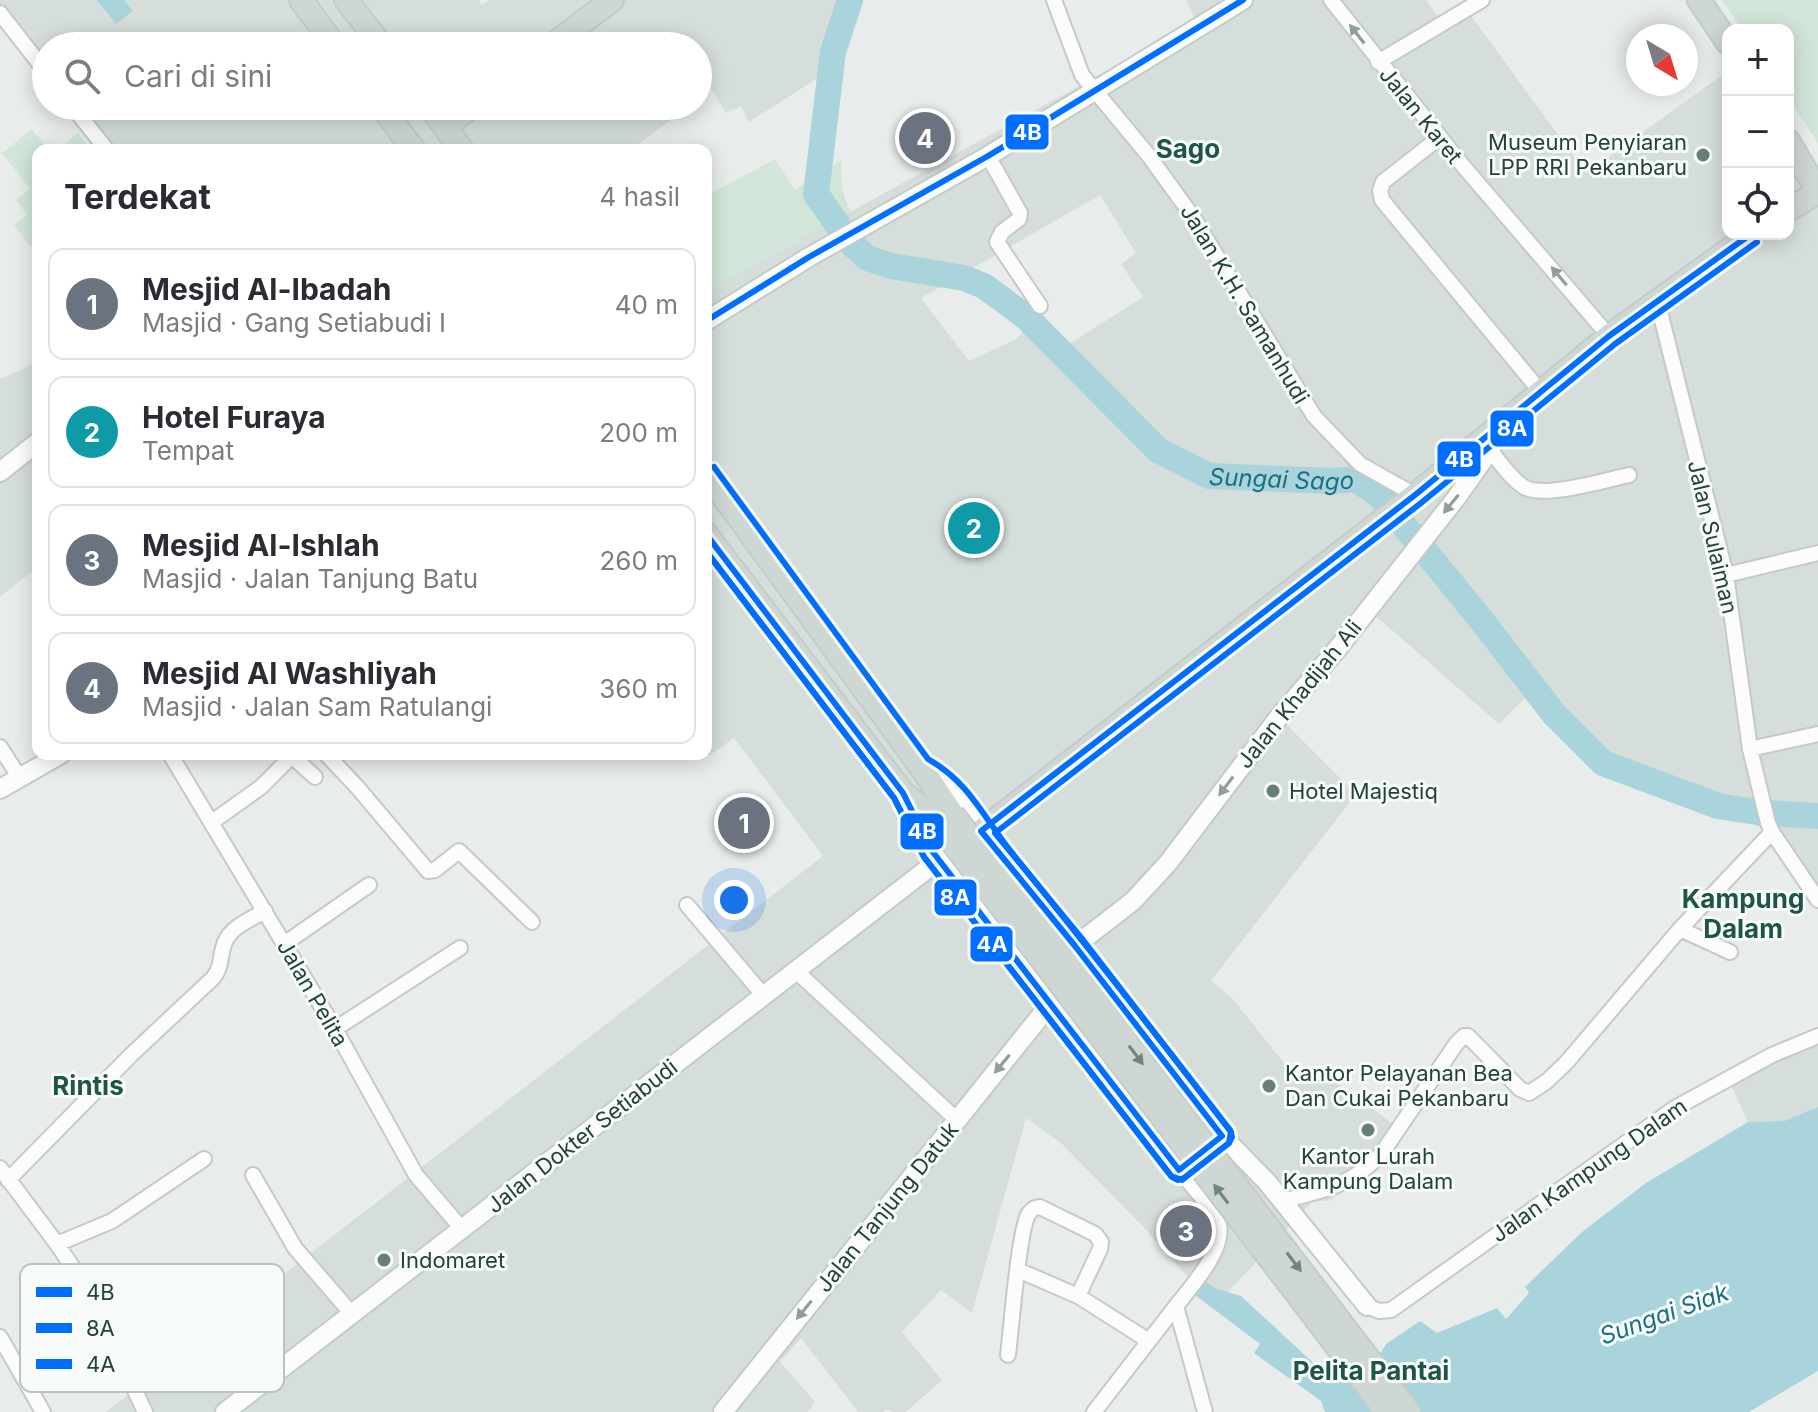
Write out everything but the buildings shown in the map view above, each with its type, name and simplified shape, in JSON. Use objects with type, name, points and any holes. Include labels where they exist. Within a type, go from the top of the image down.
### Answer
[{"type":"main road","points":[[301,0],[325,32]]},
{"type":"main road","points":[[346,0],[371,32]]},
{"type":"main road","points":[[570,32],[612,0]]},
{"type":"main road","points":[[1699,0],[1722,34]]},
{"type":"main road","points":[[392,120],[410,144]]},
{"type":"main road","points":[[440,120],[455,140]]},
{"type":"main road","points":[[455,140],[465,120]]},
{"type":"main road","points":[[428,144],[440,137],[455,140]]},
{"type":"main road","points":[[1794,151],[1818,191],[1794,206]]},
{"type":"main road","points":[[981,831],[1400,507],[1609,336],[1742,240]]},
{"type":"main road","points":[[712,481],[921,767],[943,816],[1387,1412]]},
{"type":"main road","points":[[712,542],[903,793],[943,816],[1409,1412]]},
{"type":"street","name":"Jalan K.H. Samanhudi","points":[[1054,0],[1082,75],[1149,156],[1193,217],[1314,416],[1400,507]]},
{"type":"street","points":[[712,317],[844,237],[988,156],[1243,0]]},
{"type":"street","name":"Jalan Karet","points":[[1331,0],[1440,137],[1609,336]]},
{"type":"street","points":[[1378,62],[1482,0]]},
{"type":"street","points":[[0,13],[32,54]]},
{"type":"street","points":[[83,120],[102,144]]},
{"type":"street","points":[[1440,137],[1383,182],[1380,191],[1382,200],[1540,391]]},
{"type":"street","points":[[988,156],[1020,213],[1019,219],[1002,232],[997,242],[1040,306]]},
{"type":"street","name":"Jalan Sulaiman","points":[[1657,300],[1726,575],[1750,749],[1770,828]]},
{"type":"street","name":"Jalan Khadijah Ali","points":[[1075,946],[1133,901],[1168,863],[1279,717],[1338,648],[1426,535],[1490,450],[1502,424]]},
{"type":"street","points":[[0,472],[32,447]]},
{"type":"street","points":[[1490,450],[1517,482],[1532,491],[1629,475]]},
{"type":"street","points":[[1726,575],[1818,553]]},
{"type":"street","points":[[1750,749],[1818,734]]},
{"type":"street","points":[[0,747],[20,778]]},
{"type":"street","points":[[0,789],[51,760]]},
{"type":"street","name":"Jalan Pelita","points":[[174,760],[335,1029],[416,1175],[462,1229]]},
{"type":"street","points":[[212,822],[261,787],[288,760]]},
{"type":"street","points":[[296,760],[315,777]]},
{"type":"street","points":[[332,760],[428,871],[435,870],[459,851],[532,922]]},
{"type":"street","points":[[921,767],[945,779],[955,789],[981,831],[1075,946],[1222,1136],[1282,1201],[1367,1306]]},
{"type":"street","points":[[903,793],[939,860],[1218,1221],[1220,1240],[1207,1263],[1094,1412]]},
{"type":"street","points":[[1282,1201],[1327,1191],[1369,1167],[1464,1036],[1468,1036],[1525,1092],[1537,1089],[1566,1063],[1770,828],[1818,900]]},
{"type":"street","name":"Jalan Dokter Setiabudi","points":[[284,1366],[939,860]]},
{"type":"street","points":[[284,944],[369,885]]},
{"type":"street","points":[[687,905],[764,996]]},
{"type":"street","points":[[70,1264],[4,1174],[213,978],[221,968],[226,939],[237,928],[265,911]]},
{"type":"street","points":[[1680,929],[1730,952]]},
{"type":"street","points":[[335,1029],[460,948]]},
{"type":"street","points":[[796,971],[957,1120]]},
{"type":"street","name":"Jalan Tanjung Datuk","points":[[723,1412],[1051,1003]]},
{"type":"street","name":"Jalan Kampung Dalam","points":[[1367,1306],[1379,1311],[1391,1310],[1656,1120],[1728,1078],[1818,1036]]},
{"type":"street","points":[[1179,1170],[1222,1136]]},
{"type":"street","points":[[57,1244],[112,1221],[204,1159]]},
{"type":"street","points":[[253,1175],[295,1248],[352,1314]]},
{"type":"street","points":[[1008,1355],[1027,1215],[1034,1209],[1040,1207],[1095,1234],[1101,1242],[1078,1296]]},
{"type":"street","points":[[1018,1270],[1078,1296],[1149,1341]]},
{"type":"street","points":[[1176,1306],[1205,1412]]},
{"type":"street","points":[[0,1337],[20,1372]]},
{"type":"street","points":[[32,1392],[43,1412]]},
{"type":"street","points":[[136,1392],[145,1412]]},
{"type":"street","name":"Jalan Dokter Setiabudi","points":[[225,1412],[251,1392]]},
{"type":"shaded area","points":[[0,0],[479,0],[482,5],[489,0],[859,0],[840,64],[749,122],[741,106],[726,113],[712,90],[712,32],[32,32],[32,55],[0,14]]},
{"type":"shaded area","points":[[1186,0],[1426,0],[1444,26],[1469,13],[1586,173],[1693,96],[1698,96],[1698,93],[1722,75],[1722,240],[1794,240],[1794,151],[1818,191],[1818,901],[1772,832],[1598,760],[1534,689],[1499,724],[1368,609],[1279,717],[1356,794],[1211,981],[1232,998],[1300,1083],[1316,1068],[1406,1133],[1384,1165],[1329,1201],[1314,1200],[1214,1307],[1148,1232],[1061,1143],[1026,1118],[972,1313],[941,1290],[902,1332],[942,1380],[906,1412],[887,1409],[883,1412],[858,1412],[801,1338],[780,1362],[815,1402],[808,1412],[106,1412],[132,1392],[284,1392],[284,1274],[823,856],[734,738],[712,754],[712,288],[1196,22]],"holes":[[[1100,195],[1136,253],[1121,264],[1143,297],[1066,346],[1034,317],[1017,339],[969,361],[921,298]]]},
{"type":"shaded area","points":[[83,120],[671,120],[639,144],[101,144]]},
{"type":"shaded area","points":[[32,365],[32,572],[0,597],[0,379]]},
{"type":"shaded area","points":[[1818,1038],[1818,1107],[1784,1121],[1748,1122],[1728,1078]]},
{"type":"green space","points":[[1722,0],[1818,0],[1818,143],[1794,107],[1794,24],[1739,24]]},
{"type":"green space","points":[[32,129],[44,144],[32,144],[32,248],[14,225],[27,215],[16,200],[30,189],[2,153]]},
{"type":"green space","points":[[78,133],[86,144],[64,144]]},
{"type":"green space","points":[[775,159],[795,190],[842,160],[842,186],[851,212],[712,288],[712,193]]},
{"type":"water","points":[[97,0],[124,0],[133,11],[116,24]]},
{"type":"water","points":[[1773,808],[1818,808],[1818,822],[1774,819],[1764,813]]},
{"type":"water","name":"Sungai Siak","points":[[1818,1107],[1818,1371],[1749,1412],[1325,1412],[1321,1401],[1254,1353],[1260,1344],[1191,1292],[1201,1279],[1215,1288],[1241,1296],[1322,1371],[1345,1381],[1371,1370],[1386,1344],[1420,1321],[1437,1333],[1497,1308],[1525,1287],[1582,1232],[1646,1183],[1748,1122],[1784,1121]]},
{"type":"pier","points":[[1525,1287],[1529,1293],[1506,1319],[1497,1308]]},
{"type":"waterway","name":"Sungai Sago","points":[[850,0],[833,52],[816,194],[849,241],[867,258],[891,266],[964,278],[984,286],[1026,317],[1158,450],[1209,476],[1333,481],[1356,479],[1379,495],[1554,714],[1603,763],[1718,806],[1763,813],[1818,816]]},
{"type":"transit line","name":"4B","points":[[712,317],[809,257],[988,156],[1243,0]]},
{"type":"transit line","name":"4B","points":[[712,542],[903,793],[932,851],[1179,1170],[1222,1136],[1075,946],[981,831],[1415,495],[1609,336],[1743,240]]},
{"type":"transit line","name":"8A","points":[[712,559],[894,798],[924,857],[1171,1176],[1182,1180],[1229,1143],[1231,1132],[1083,940],[995,833],[1421,503],[1615,344],[1757,242]]},
{"type":"transit line","name":"4A","points":[[712,559],[894,798],[924,857],[1172,1177],[1178,1180],[1184,1178],[1229,1143],[1232,1137],[1230,1130],[975,802],[955,779],[928,759],[714,467]]},
{"type":"place","name":"Mesjid Al Washliyah","points":[[925,138]]},
{"type":"place","name":"Museum Penyiaran LPP RRI Pekanbaru","points":[[1703,155]]},
{"type":"place","name":"Hotel Furaya","points":[[974,528]]},
{"type":"place","name":"Hotel Majestiq","points":[[1273,791]]},
{"type":"place","name":"Mesjid Al-Ibadah","points":[[744,823]]},
{"type":"place","name":"Kantor Pelayanan Bea Dan Cukai Pekanbaru","points":[[1269,1086]]},
{"type":"place","name":"Kantor Lurah Kampung Dalam","points":[[1368,1130]]},
{"type":"place","name":"Mesjid Al-Ishlah","points":[[1186,1231]]},
{"type":"place","name":"Indomaret","points":[[384,1260]]},
{"type":"district","name":"Sago","points":[[1188,148]]},
{"type":"district","name":"Kampung Dalam","points":[[1743,913]]},
{"type":"district","name":"Rintis","points":[[88,1085]]},
{"type":"district","name":"Pelita Pantai","points":[[1371,1370]]}]
